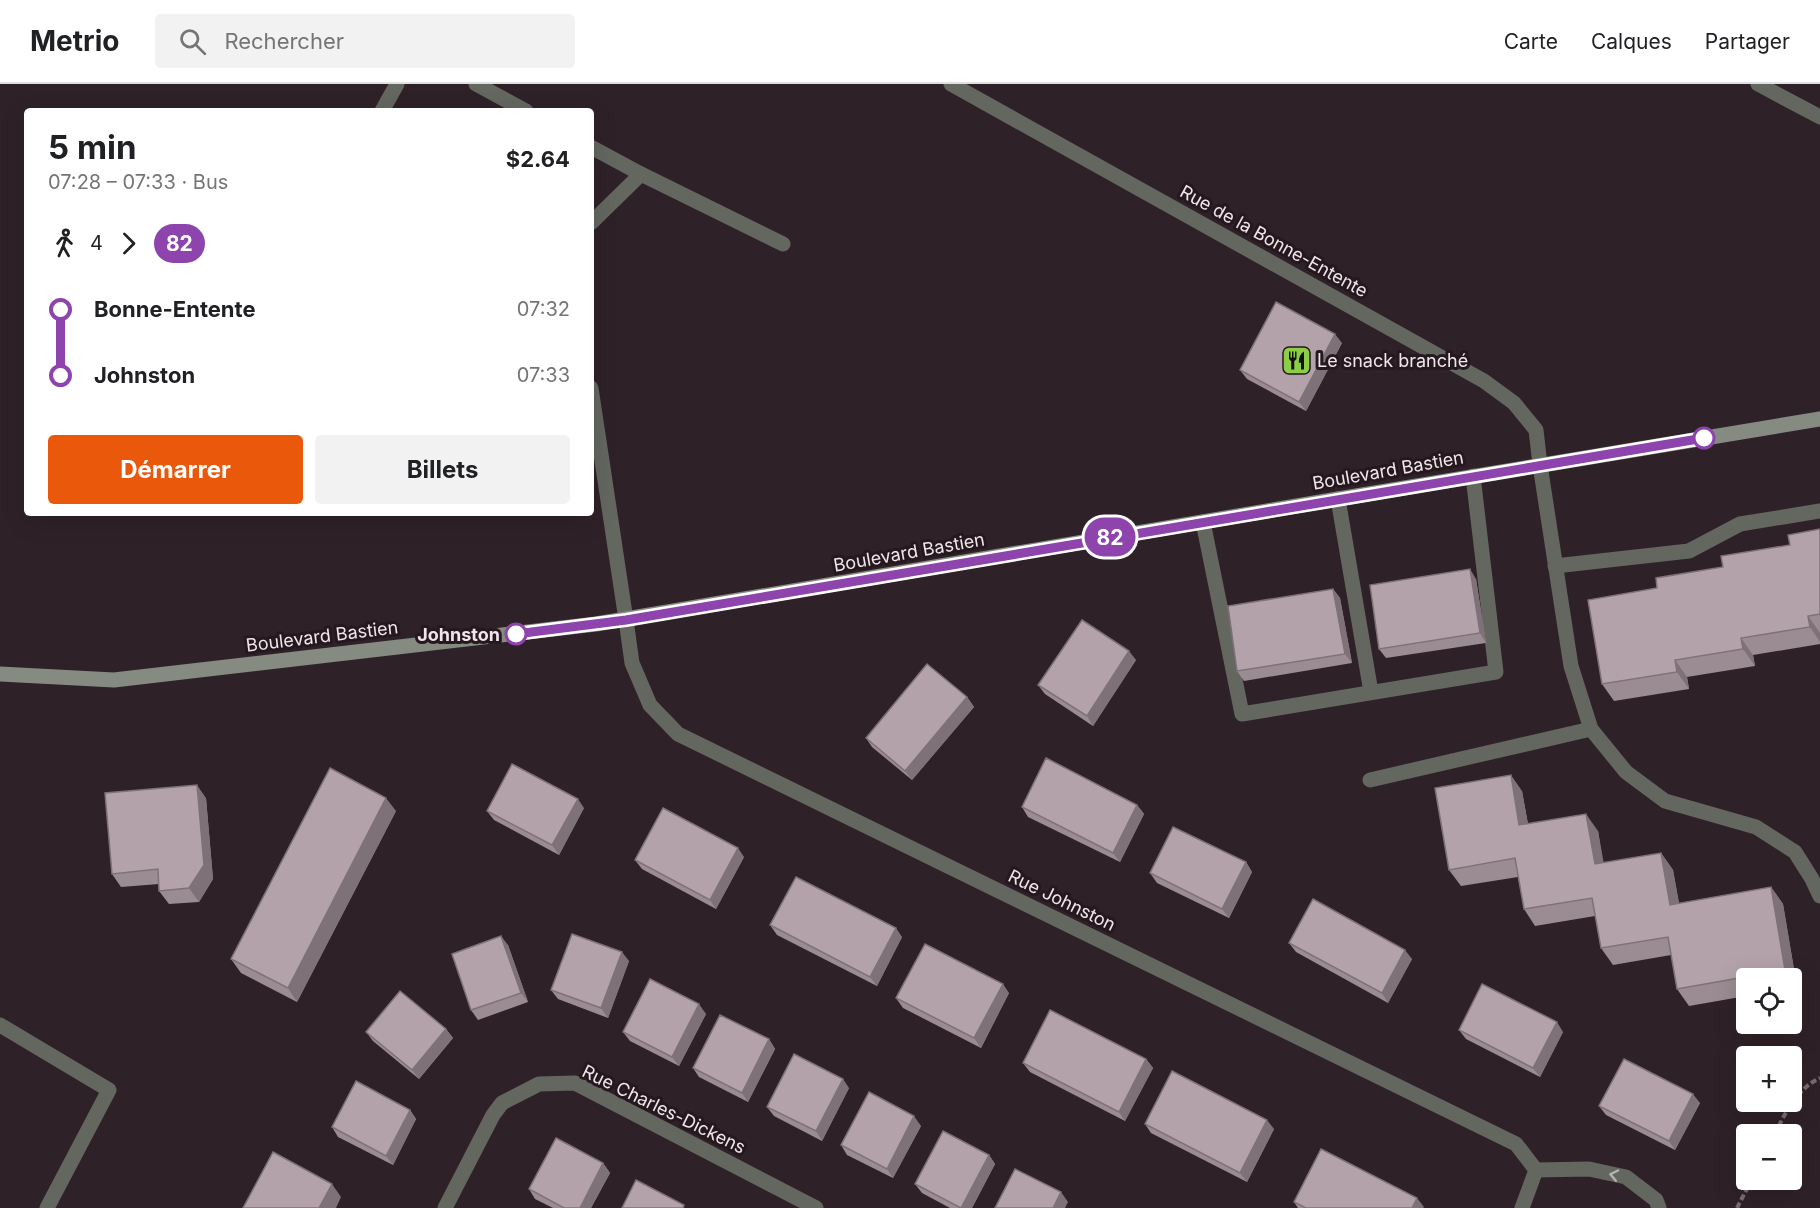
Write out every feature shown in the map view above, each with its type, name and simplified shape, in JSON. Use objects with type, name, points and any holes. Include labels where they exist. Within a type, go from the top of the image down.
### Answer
[{"type":"main road","name":"Boulevard Bastien","points":[[0,674],[114,680],[626,620],[1820,419]]},
{"type":"street","points":[[384,108],[397,84]]},
{"type":"street","points":[[476,84],[520,108]]},
{"type":"street","name":"Rue de la Bonne-Entente","points":[[951,84],[1484,381],[1514,403],[1536,430],[1571,666],[1592,729],[1626,772],[1665,801],[1756,827],[1795,852],[1820,896]]},
{"type":"street","points":[[1758,84],[1820,117]]},
{"type":"street","points":[[594,149],[640,174],[783,244]]},
{"type":"street","points":[[594,220],[640,174]]},
{"type":"street","name":"Rue Johnston","points":[[594,408],[632,663],[650,705],[678,734],[1516,1144],[1536,1170]]},
{"type":"street","points":[[1203,522],[1242,714],[1496,672],[1473,476]]},
{"type":"street","points":[[1338,499],[1371,692]]},
{"type":"street","points":[[1555,566],[1689,552],[1740,524],[1820,511]]},
{"type":"street","points":[[1370,780],[1592,729]]},
{"type":"street","points":[[0,1025],[109,1090],[47,1208]]},
{"type":"street","name":"Rue Charles-Dickens","points":[[445,1208],[493,1115],[502,1103],[539,1084],[575,1083],[816,1208]]},
{"type":"street","points":[[1522,1208],[1536,1170],[1589,1169],[1626,1177],[1656,1200],[1659,1208]]},
{"type":"path","points":[[1779,1124],[1787,1109],[1813,1081],[1820,1078]]},
{"type":"path","points":[[1737,1208],[1746,1190]]},
{"type":"building","points":[[1276,302],[1335,334],[1299,402],[1240,370]]},
{"type":"building","points":[[1820,529],[1820,614],[1808,616],[1810,627],[1741,638],[1743,649],[1675,660],[1677,672],[1602,684],[1588,600],[1657,588],[1656,578],[1723,567],[1721,556],[1790,545],[1788,535]]},
{"type":"building","points":[[1470,569],[1480,633],[1379,649],[1370,585]]},
{"type":"building","points":[[1333,589],[1345,654],[1237,671],[1228,606]]},
{"type":"building","points":[[1082,620],[1129,651],[1087,716],[1038,685]]},
{"type":"building","points":[[927,664],[967,697],[905,771],[866,738]]},
{"type":"building","points":[[1046,758],[1137,805],[1113,853],[1022,807]]},
{"type":"building","points":[[512,764],[578,799],[552,845],[487,811]]},
{"type":"building","points":[[330,768],[386,798],[288,988],[231,959]]},
{"type":"building","points":[[1511,775],[1519,825],[1586,814],[1595,864],[1661,853],[1670,905],[1771,887],[1785,968],[1736,968],[1736,979],[1677,989],[1668,937],[1601,948],[1592,898],[1524,909],[1515,858],[1449,870],[1435,788]]},
{"type":"building","points":[[197,785],[204,865],[189,888],[159,891],[158,869],[112,874],[105,793]]},
{"type":"building","points":[[663,808],[738,848],[710,900],[635,860]]},
{"type":"building","points":[[1173,827],[1246,862],[1222,909],[1150,873]]},
{"type":"building","points":[[796,877],[896,928],[870,977],[770,925]]},
{"type":"building","points":[[1313,899],[1405,950],[1382,993],[1289,943]]},
{"type":"building","points":[[572,934],[622,952],[601,1008],[551,990]]},
{"type":"building","points":[[501,936],[521,993],[471,1010],[452,954]]},
{"type":"building","points":[[925,944],[1003,984],[974,1038],[896,998]]},
{"type":"building","points":[[650,979],[699,1004],[672,1057],[623,1032]]},
{"type":"building","points":[[1482,984],[1557,1022],[1533,1068],[1459,1030]]},
{"type":"building","points":[[400,991],[446,1029],[412,1070],[366,1032]]},
{"type":"building","points":[[1050,1010],[1146,1059],[1119,1112],[1023,1063]]},
{"type":"building","points":[[720,1015],[769,1039],[742,1093],[693,1068]]},
{"type":"building","points":[[794,1054],[843,1079],[816,1131],[767,1107]]},
{"type":"building","points":[[1624,1059],[1693,1094],[1669,1141],[1599,1106]]},
{"type":"building","points":[[1172,1071],[1267,1120],[1240,1173],[1145,1124]]},
{"type":"building","points":[[356,1081],[410,1110],[386,1156],[332,1127]]},
{"type":"building","points":[[869,1092],[914,1116],[887,1169],[841,1145]]},
{"type":"building","points":[[943,1131],[989,1155],[961,1208],[915,1184]]},
{"type":"building","points":[[556,1138],[603,1163],[580,1208],[564,1208],[529,1189]]},
{"type":"building","points":[[1321,1149],[1417,1198],[1412,1208],[1306,1208],[1294,1202]]},
{"type":"building","points":[[273,1152],[332,1184],[319,1208],[243,1208]]},
{"type":"building","points":[[1015,1169],[1061,1192],[1053,1208],[995,1208]]},
{"type":"building","points":[[636,1180],[684,1205],[683,1208],[622,1208]]},
{"type":"bus line","name":"82","points":[[516,634],[626,620],[1704,438]]},
{"type":"place","name":"Le snack branché","points":[[1296,360]]},
{"type":"place","name":"Johnston","points":[[516,634]]}]
